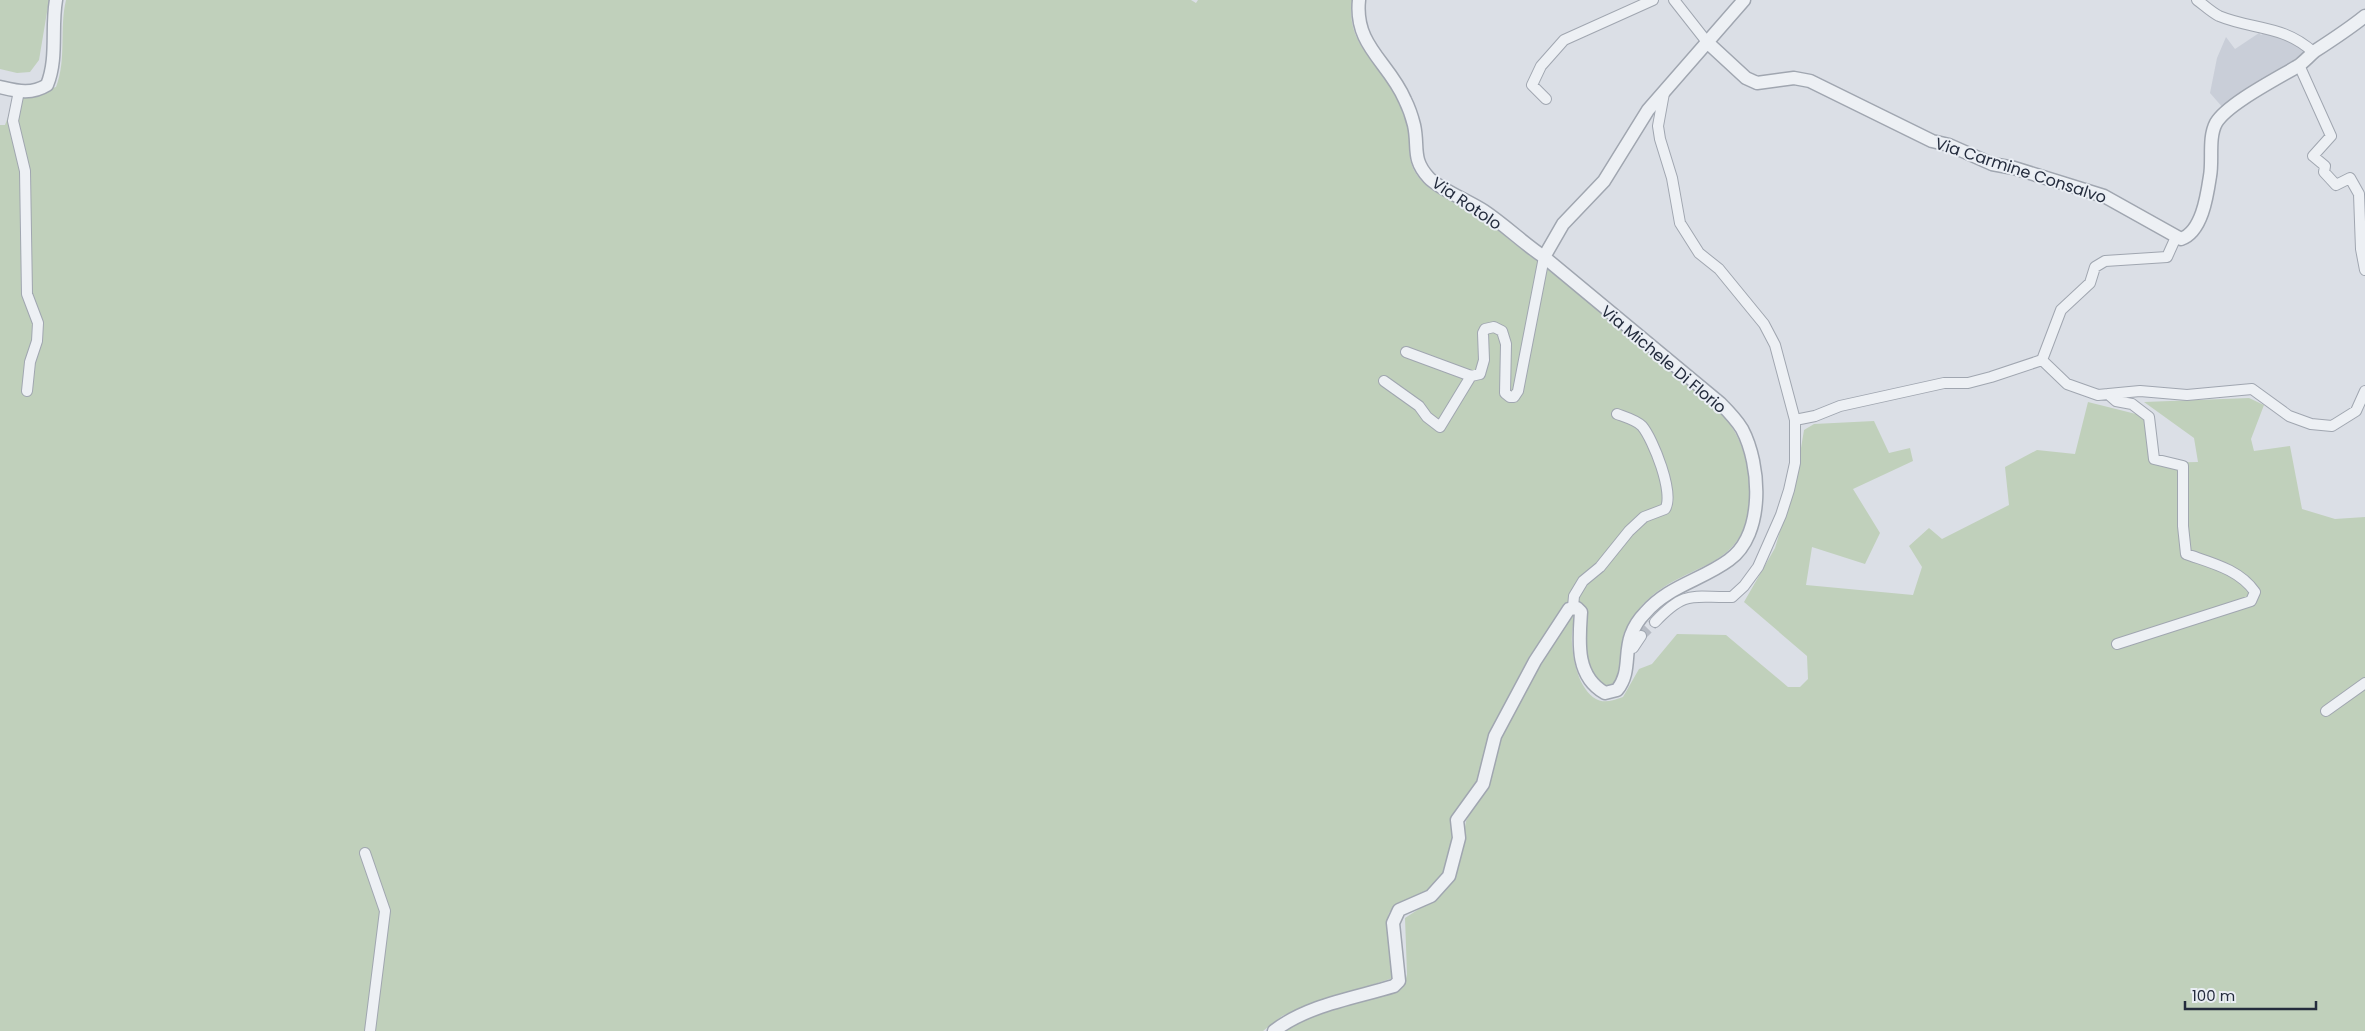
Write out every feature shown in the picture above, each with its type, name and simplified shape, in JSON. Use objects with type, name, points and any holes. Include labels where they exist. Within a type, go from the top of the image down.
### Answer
[{"type":"street","points":[[0,87],[19,91],[37,91],[47,85],[54,58],[53,33],[56,0]]},
{"type":"street","points":[[1546,99],[1532,85],[1541,66],[1564,40],[1653,0]]},
{"type":"street","points":[[1674,0],[1707,42]]},
{"type":"street","points":[[1406,352],[1471,376],[1480,374],[1484,360],[1482,341],[1485,329],[1498,328],[1502,331],[1506,344],[1505,393],[1510,397],[1514,397],[1518,391],[1544,257],[1563,224],[1604,181],[1648,110],[1744,0]]},
{"type":"street","points":[[2197,0],[2222,17],[2288,34],[2301,41],[2313,52]]},
{"type":"street","name":"Via Rotolo","points":[[1358,1],[1361,33],[1405,99],[1414,125],[1415,149],[1419,167],[1430,180],[1485,212],[1544,257]]},
{"type":"street","points":[[2042,360],[2061,310],[2090,283],[2095,267],[2105,261],[2113,260],[2167,258],[2176,237],[2181,239],[2188,236],[2198,222],[2210,176],[2213,135],[2216,123],[2226,112],[2272,80],[2300,65],[2313,52],[2337,39],[2365,16]]},
{"type":"street","name":"Via Carmine Consalvo","points":[[1707,42],[1746,78],[1757,83],[1794,78],[1810,81],[1932,142],[1949,146],[1992,164],[2014,168],[2104,196],[2176,237]]},
{"type":"street","points":[[2300,65],[2332,136],[2313,156],[2325,166],[2324,172],[2336,186],[2350,178],[2359,194],[2361,249],[2365,270]]},
{"type":"street","points":[[1655,622],[1666,611],[1686,598],[1708,595],[1732,597],[1744,586],[1758,567],[1770,544],[1790,490],[1795,463],[1795,420],[1775,345],[1764,324],[1719,269],[1699,253],[1680,223],[1672,178],[1658,126],[1665,89]]},
{"type":"street","points":[[19,91],[14,121],[25,171],[27,294],[38,323],[37,341],[30,362],[27,391]]},
{"type":"street","name":"Via Michele Di Florio","points":[[1544,257],[1586,294],[1720,403],[1742,429],[1752,455],[1755,486],[1754,518],[1745,544],[1730,560],[1673,590],[1647,610],[1634,628],[1628,648],[1627,667],[1621,685],[1611,693],[1599,690],[1587,675],[1578,645],[1581,612],[1573,607]]},
{"type":"street","points":[[1795,420],[1815,416],[1840,406],[1944,383],[1968,383],[2042,360]]},
{"type":"street","points":[[2042,360],[2067,384],[2098,394],[2140,391],[2187,394],[2252,390],[2288,416],[2311,424],[2332,426],[2356,411],[2365,391]]},
{"type":"street","points":[[1384,380],[1419,406],[1440,427],[1471,376]]},
{"type":"street","points":[[2108,394],[2116,401],[2132,404],[2149,416],[2154,459],[2183,466],[2183,526],[2186,554],[2223,567],[2247,581],[2255,592],[2251,601],[2117,644]]},
{"type":"street","points":[[1274,1031],[1302,1014],[1394,986],[1399,981],[1393,922],[1395,916],[1399,910],[1431,896],[1449,876],[1458,838],[1457,820],[1483,784],[1495,736],[1535,661],[1564,616],[1573,607],[1574,596],[1584,581],[1600,568],[1638,522],[1652,512],[1665,509],[1669,500],[1660,467],[1647,433],[1640,424],[1617,414]]},
{"type":"street","points":[[1628,648],[1633,648],[1642,636]]},
{"type":"street","points":[[2326,711],[2365,683]]},
{"type":"street","points":[[365,853],[385,911],[370,1031]]},
{"type":"shaded area","points":[[2266,32],[2294,40],[2306,51],[2224,109],[2210,93],[2217,58],[2226,37],[2235,49],[2259,33],[2261,35]]},
{"type":"green space","points":[[0,0],[49,0],[39,60],[30,72],[17,73],[0,69]]},
{"type":"green space","points":[[66,0],[1191,0],[1196,3],[1198,0],[1352,0],[1351,13],[1355,33],[1364,50],[1388,82],[1400,106],[1409,134],[1411,162],[1418,176],[1430,188],[1474,213],[1495,228],[1716,407],[1735,432],[1746,461],[1749,482],[1748,514],[1740,536],[1727,551],[1654,594],[1636,613],[1624,633],[1618,676],[1615,682],[1609,686],[1600,682],[1593,675],[1589,665],[1586,642],[1588,611],[1580,601],[1572,600],[1565,604],[1529,657],[1489,733],[1477,781],[1451,818],[1452,838],[1443,873],[1427,890],[1395,905],[1389,913],[1387,922],[1393,978],[1300,1008],[1282,1016],[1263,1031],[0,1031],[0,125],[5,125],[15,98],[56,87],[61,66]]},
{"type":"green space","points":[[2249,398],[2264,405],[2251,439],[2254,451],[2290,446],[2302,509],[2335,519],[2365,517],[2365,1031],[1283,1031],[1306,1019],[1395,990],[1405,983],[1407,974],[1405,918],[1436,898],[1459,862],[1466,821],[1493,773],[1499,742],[1528,683],[1571,617],[1573,616],[1572,640],[1578,674],[1585,689],[1596,699],[1602,701],[1623,697],[1639,669],[1652,664],[1677,634],[1726,635],[1788,687],[1800,687],[1808,679],[1807,656],[1744,602],[1775,548],[1796,478],[1804,430],[1814,424],[1874,421],[1889,453],[1910,448],[1913,461],[1853,489],[1880,533],[1865,564],[1812,547],[1806,585],[1913,595],[1922,567],[1909,546],[1929,528],[1942,539],[2009,505],[2005,467],[2037,450],[2075,454],[2088,402],[2144,416],[2150,463],[2198,462],[2194,438],[2144,402]]},
{"type":"tunnel","points":[[1641,636],[1655,622]]}]
